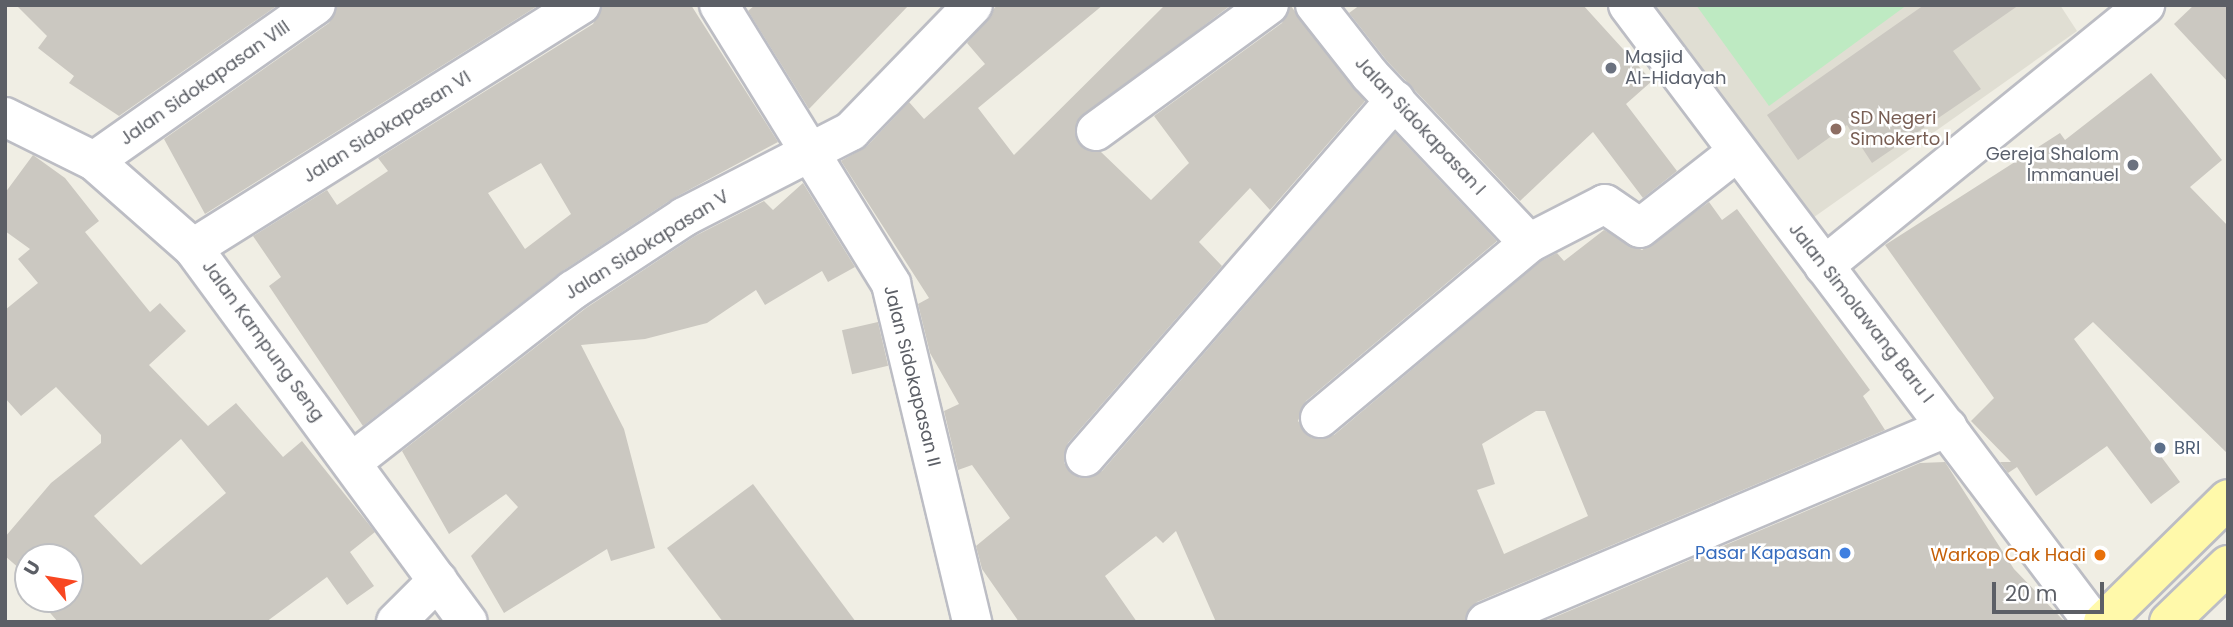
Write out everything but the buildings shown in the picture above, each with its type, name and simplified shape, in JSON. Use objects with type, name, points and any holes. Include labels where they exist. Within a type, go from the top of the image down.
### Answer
[{"type":"main road","points":[[2102,622],[2228,499]]},
{"type":"main road","points":[[2169,622],[2228,565]]},
{"type":"street","name":"Jalan Sidokapasan VIII","points":[[94,161],[316,5]]},
{"type":"street","name":"Jalan Sidokapasan VI","points":[[193,248],[581,5]]},
{"type":"street","name":"Jalan Sidokapasan II","points":[[719,5],[891,284],[972,622]]},
{"type":"street","name":"Jalan Sidokapasan V","points":[[352,462],[573,290],[684,217],[807,150],[851,131],[973,5]]},
{"type":"street","points":[[1096,131],[1269,5]]},
{"type":"street","name":"Jalan Sidokapasan I","points":[[1315,5],[1395,100],[1529,243]]},
{"type":"street","name":"Jalan Simolawang Baru I","points":[[1628,5],[2093,622]]},
{"type":"street","points":[[1824,266],[2145,5]]},
{"type":"street","points":[[1085,457],[1395,100]]},
{"type":"street","name":"Jalan Kampung Seng","points":[[5,117],[94,161],[193,248],[468,622]]},
{"type":"street","points":[[1320,418],[1529,243],[1605,204],[1640,228],[1737,152]]},
{"type":"street","points":[[1486,622],[1948,427]]},
{"type":"street","points":[[396,622],[438,580]]},
{"type":"shaded area","name":"SD Negeri Simokerto I","points":[[1650,5],[2060,5],[2077,31],[1800,227]]},
{"type":"green space","points":[[1696,5],[1907,5],[1769,106]]},
{"type":"place","name":"Masjid Al-Hidayah","points":[[1611,68]]},
{"type":"place","name":"SD Negeri Simokerto I","points":[[1836,129]]},
{"type":"place","name":"Gereja Shalom Immanuel","points":[[2133,165]]},
{"type":"place","name":"BRI","points":[[2160,448]]},
{"type":"place","name":"Pasar Kapasan","points":[[1845,553]]},
{"type":"place","name":"Warkop Cak Hadi","points":[[2100,555]]}]
